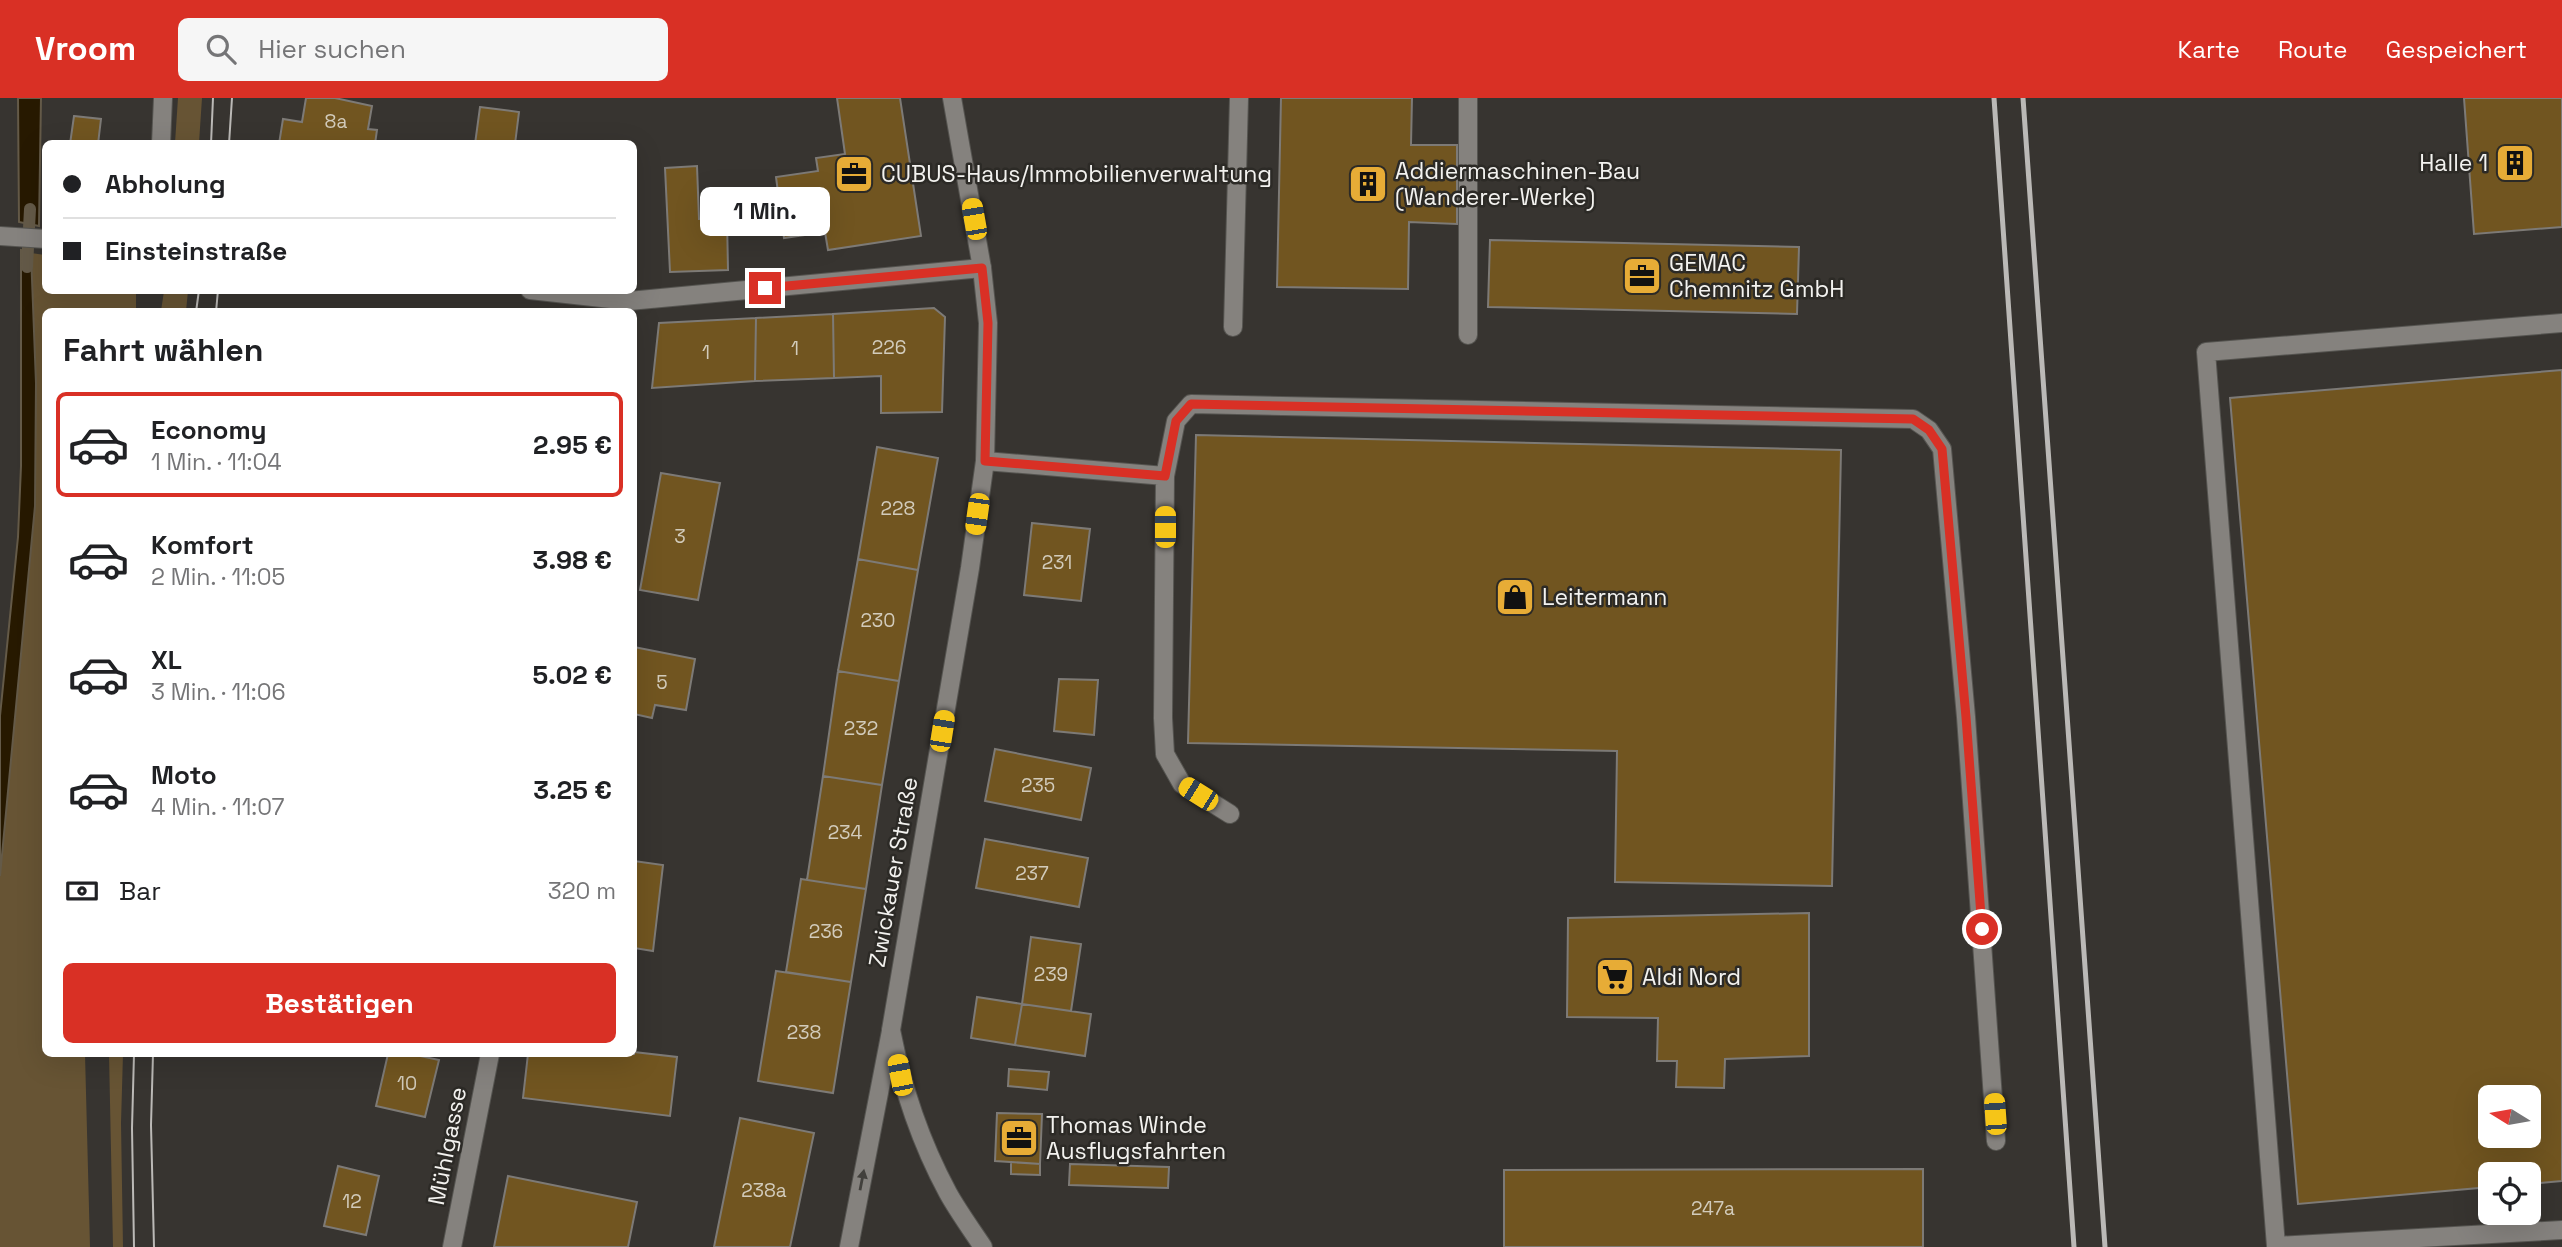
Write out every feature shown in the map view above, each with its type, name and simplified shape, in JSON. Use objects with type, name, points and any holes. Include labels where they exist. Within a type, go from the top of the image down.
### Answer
[{"type":"main road","points":[[161,140],[163,98]]},
{"type":"main road","name":"Zwickauer Straße","points":[[849,1247],[891,1030],[970,568],[985,461],[988,323],[982,268],[952,98]]},
{"type":"main road","points":[[1233,327],[1239,98]]},
{"type":"main road","points":[[1468,98],[1468,335]]},
{"type":"main road","points":[[0,236],[42,239]]},
{"type":"main road","points":[[555,294],[629,306],[982,268]]},
{"type":"main road","points":[[2562,323],[2206,352],[2276,1246],[2562,1230]]},
{"type":"main road","points":[[1230,814],[1182,784],[1166,754],[1163,718],[1165,476],[1176,421],[1191,404],[1913,419],[1929,430],[1942,449],[1966,717],[1996,1141]]},
{"type":"main road","points":[[985,461],[1165,476]]},
{"type":"main road","name":"Zwickauer Straße","points":[[891,1030],[900,1075],[915,1121],[948,1194],[983,1247]]},
{"type":"main road","name":"Mühlgasse","points":[[452,1247],[489,1057]]},
{"type":"shaded area","points":[[18,98],[41,98],[39,226],[19,222]]},
{"type":"shaded area","points":[[178,98],[202,98],[199,140],[175,140]]},
{"type":"shaded area","points":[[21,250],[31,253],[36,383],[35,506],[0,876],[0,716],[18,537],[21,466]]},
{"type":"shaded area","points":[[31,253],[42,255],[42,294],[136,294],[136,308],[42,308],[42,1057],[85,1057],[90,1247],[0,1247],[0,876],[35,505],[36,383]]},
{"type":"shaded area","points":[[164,294],[188,294],[186,308],[161,308]]},
{"type":"shaded area","points":[[109,1057],[123,1057],[123,1247],[113,1247]]},
{"type":"building","points":[[306,98],[335,98],[372,106],[368,129],[377,130],[376,140],[280,140],[283,119],[302,122]]},
{"type":"building","name":"CUBUS-Haus/Immobilienverwaltung","points":[[837,98],[900,98],[921,236],[828,250],[825,232],[784,238],[776,177],[818,171],[816,158],[845,154]]},
{"type":"building","name":"Addiermaschinen-Bau (Wanderer-Werke)","points":[[1281,98],[1412,98],[1411,145],[1457,145],[1457,224],[1409,222],[1408,289],[1277,287]]},
{"type":"building","name":"Halle 1","points":[[2464,98],[2562,98],[2562,227],[2474,234]]},
{"type":"building","points":[[480,107],[519,112],[516,140],[476,140]]},
{"type":"building","points":[[74,116],[101,119],[98,140],[71,140]]},
{"type":"building","points":[[697,166],[699,219],[727,218],[728,270],[670,272],[665,168]]},
{"type":"building","points":[[1490,240],[1799,247],[1797,314],[1488,307]]},
{"type":"building","points":[[934,308],[945,317],[942,412],[881,413],[881,376],[834,378],[833,314]]},
{"type":"building","points":[[833,314],[834,378],[755,381],[756,318]]},
{"type":"building","points":[[756,318],[755,381],[652,388],[659,323]]},
{"type":"building","points":[[2562,370],[2562,1181],[2541,1183],[2541,1162],[2478,1162],[2478,1188],[2298,1204],[2230,398]]},
{"type":"building","name":"Leitermann","points":[[1196,435],[1841,450],[1832,886],[1615,882],[1617,751],[1188,743]]},
{"type":"building","points":[[877,447],[938,458],[918,570],[858,559]]},
{"type":"building","points":[[661,473],[720,483],[698,600],[640,590]]},
{"type":"building","points":[[1032,523],[1090,529],[1081,601],[1024,595]]},
{"type":"building","points":[[858,559],[918,570],[899,681],[838,671]]},
{"type":"building","points":[[637,648],[695,659],[686,710],[655,705],[652,718],[637,715]]},
{"type":"building","points":[[838,671],[899,681],[882,785],[823,776]]},
{"type":"building","points":[[1059,679],[1098,680],[1094,735],[1054,731]]},
{"type":"building","points":[[995,749],[1091,768],[1081,820],[985,801]]},
{"type":"building","points":[[823,776],[882,785],[866,889],[807,880]]},
{"type":"building","points":[[985,839],[1088,858],[1079,907],[976,888]]},
{"type":"building","points":[[637,861],[663,865],[653,951],[637,948]]},
{"type":"building","points":[[801,879],[866,889],[851,982],[786,972]]},
{"type":"building","points":[[1809,913],[1809,1056],[1725,1059],[1724,1088],[1676,1087],[1677,1061],[1657,1061],[1658,1018],[1567,1017],[1568,918]]},
{"type":"building","points":[[1031,937],[1081,944],[1071,1011],[1022,1004]]},
{"type":"building","points":[[776,971],[851,982],[833,1093],[758,1081]]},
{"type":"building","points":[[977,997],[1022,1004],[1015,1045],[971,1038]]},
{"type":"building","points":[[1022,1004],[1091,1014],[1085,1056],[1015,1045]]},
{"type":"building","points":[[637,1052],[677,1057],[670,1116],[523,1098],[528,1057],[637,1057]]},
{"type":"building","points":[[387,1057],[425,1057],[439,1060],[425,1117],[376,1106]]},
{"type":"building","points":[[1009,1069],[1049,1072],[1047,1090],[1008,1086]]},
{"type":"building","name":"Thomas Winde Ausflugsfahrten","points":[[997,1113],[1042,1114],[1040,1164],[995,1161]]},
{"type":"building","points":[[740,1118],[814,1133],[790,1247],[714,1247]]},
{"type":"building","points":[[1011,1162],[1040,1164],[1040,1175],[1011,1174]]},
{"type":"building","points":[[1070,1164],[1169,1167],[1168,1188],[1069,1185]]},
{"type":"building","points":[[338,1166],[379,1176],[366,1235],[324,1226]]},
{"type":"building","points":[[1923,1169],[1923,1247],[1504,1247],[1504,1170]]},
{"type":"building","points":[[508,1176],[637,1202],[628,1247],[494,1247]]},
{"type":"waterway","points":[[27,267],[30,209]]},
{"type":"tram line","points":[[211,140],[213,98]]},
{"type":"tram line","points":[[229,140],[232,98]]},
{"type":"tram line","points":[[197,308],[198,294]]},
{"type":"tram line","points":[[216,308],[218,294]]},
{"type":"tram line","points":[[134,1057],[134,1247]]},
{"type":"tram line","points":[[153,1057],[151,1125],[154,1247]]},
{"type":"railway","points":[[1994,98],[2074,1247]]},
{"type":"railway","points":[[2023,98],[2105,1247]]},
{"type":"place","name":"Halle 1","points":[[2515,163]]},
{"type":"place","name":"CUBUS-Haus/Immobilienverwaltung","points":[[854,174]]},
{"type":"place","name":"Addiermaschinen-Bau (Wanderer-Werke)","points":[[1368,184]]},
{"type":"place","name":"GEMAC Chemnitz GmbH","points":[[1642,276]]},
{"type":"place","name":"Leitermann","points":[[1515,597]]},
{"type":"place","name":"Aldi Nord","points":[[1615,977]]},
{"type":"place","name":"Thomas Winde Ausflugsfahrten","points":[[1019,1138]]},
{"type":"route","points":[[765,288],[982,268],[988,323],[985,461],[1165,476],[1176,421],[1191,404],[1913,419],[1929,430],[1942,449],[1982,929]]}]
